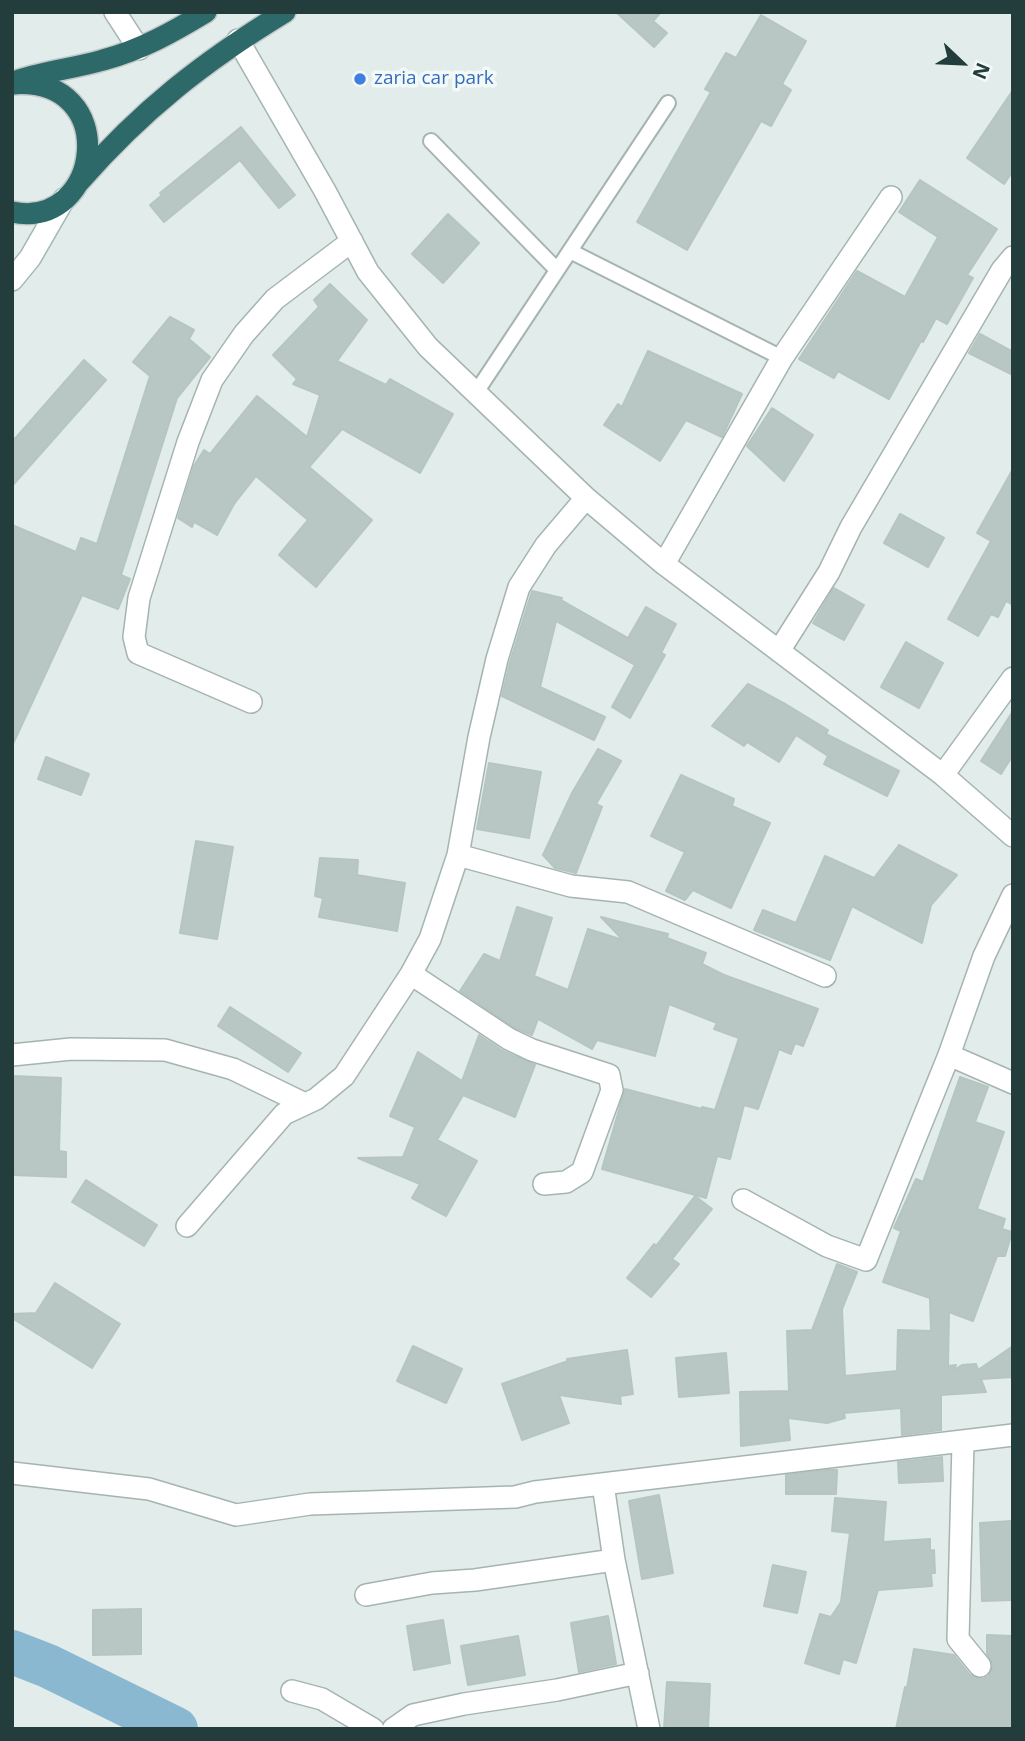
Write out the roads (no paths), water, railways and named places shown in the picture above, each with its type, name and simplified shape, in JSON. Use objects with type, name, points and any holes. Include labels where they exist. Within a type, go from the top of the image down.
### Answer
[{"type":"highway","points":[[12,83],[44,72],[101,61],[139,49],[206,12]]},
{"type":"highway","points":[[13,212],[22,214],[44,211],[64,200],[148,110],[238,40],[285,12]]},
{"type":"highway","points":[[12,83],[27,82],[49,88],[68,100],[80,114],[89,148],[85,171],[79,182]]},
{"type":"street","points":[[116,12],[139,49]]},
{"type":"street","points":[[238,40],[368,272],[428,347],[586,498],[664,564],[943,775],[1013,836]]},
{"type":"street","points":[[664,564],[782,358],[891,197]]},
{"type":"street","points":[[12,280],[30,258],[64,200]]},
{"type":"street","points":[[251,702],[138,653],[134,637],[139,598],[188,442],[212,380],[244,334],[275,299],[352,241]]},
{"type":"street","points":[[779,651],[829,572],[851,527],[1002,270],[1013,257]]},
{"type":"street","points":[[187,1226],[284,1114],[316,1099],[344,1076],[411,974],[430,939],[458,855],[479,737],[497,659],[519,587],[546,545],[586,498]]},
{"type":"street","points":[[943,775],[1013,678]]},
{"type":"street","points":[[458,855],[572,886],[628,892],[825,976]]},
{"type":"street","points":[[743,1200],[827,1246],[866,1260],[948,1055],[984,956],[1013,895]]},
{"type":"street","points":[[411,974],[509,1039],[532,1050],[609,1075],[612,1090],[582,1172],[566,1182],[544,1184]]},
{"type":"street","points":[[12,1055],[71,1049],[165,1050],[233,1069],[305,1104]]},
{"type":"street","points":[[948,1055],[1013,1083]]},
{"type":"street","points":[[12,1473],[149,1489],[236,1515],[310,1504],[515,1497],[535,1492],[1013,1436]]},
{"type":"street","points":[[962,1443],[958,1639],[979,1666]]},
{"type":"street","points":[[603,1484],[614,1560],[649,1729]]},
{"type":"street","points":[[366,1595],[432,1583],[475,1580],[614,1560]]},
{"type":"street","points":[[393,1729],[413,1715],[638,1673]]},
{"type":"street","points":[[292,1691],[322,1699],[373,1729]]},
{"type":"lane","points":[[477,391],[668,103]]},
{"type":"lane","points":[[431,141],[557,270]]},
{"type":"lane","points":[[570,251],[782,358]]},
{"type":"waterway","points":[[12,1652],[48,1666],[176,1729]]},
{"type":"place","name":"zaria car park","points":[[360,79]]}]
